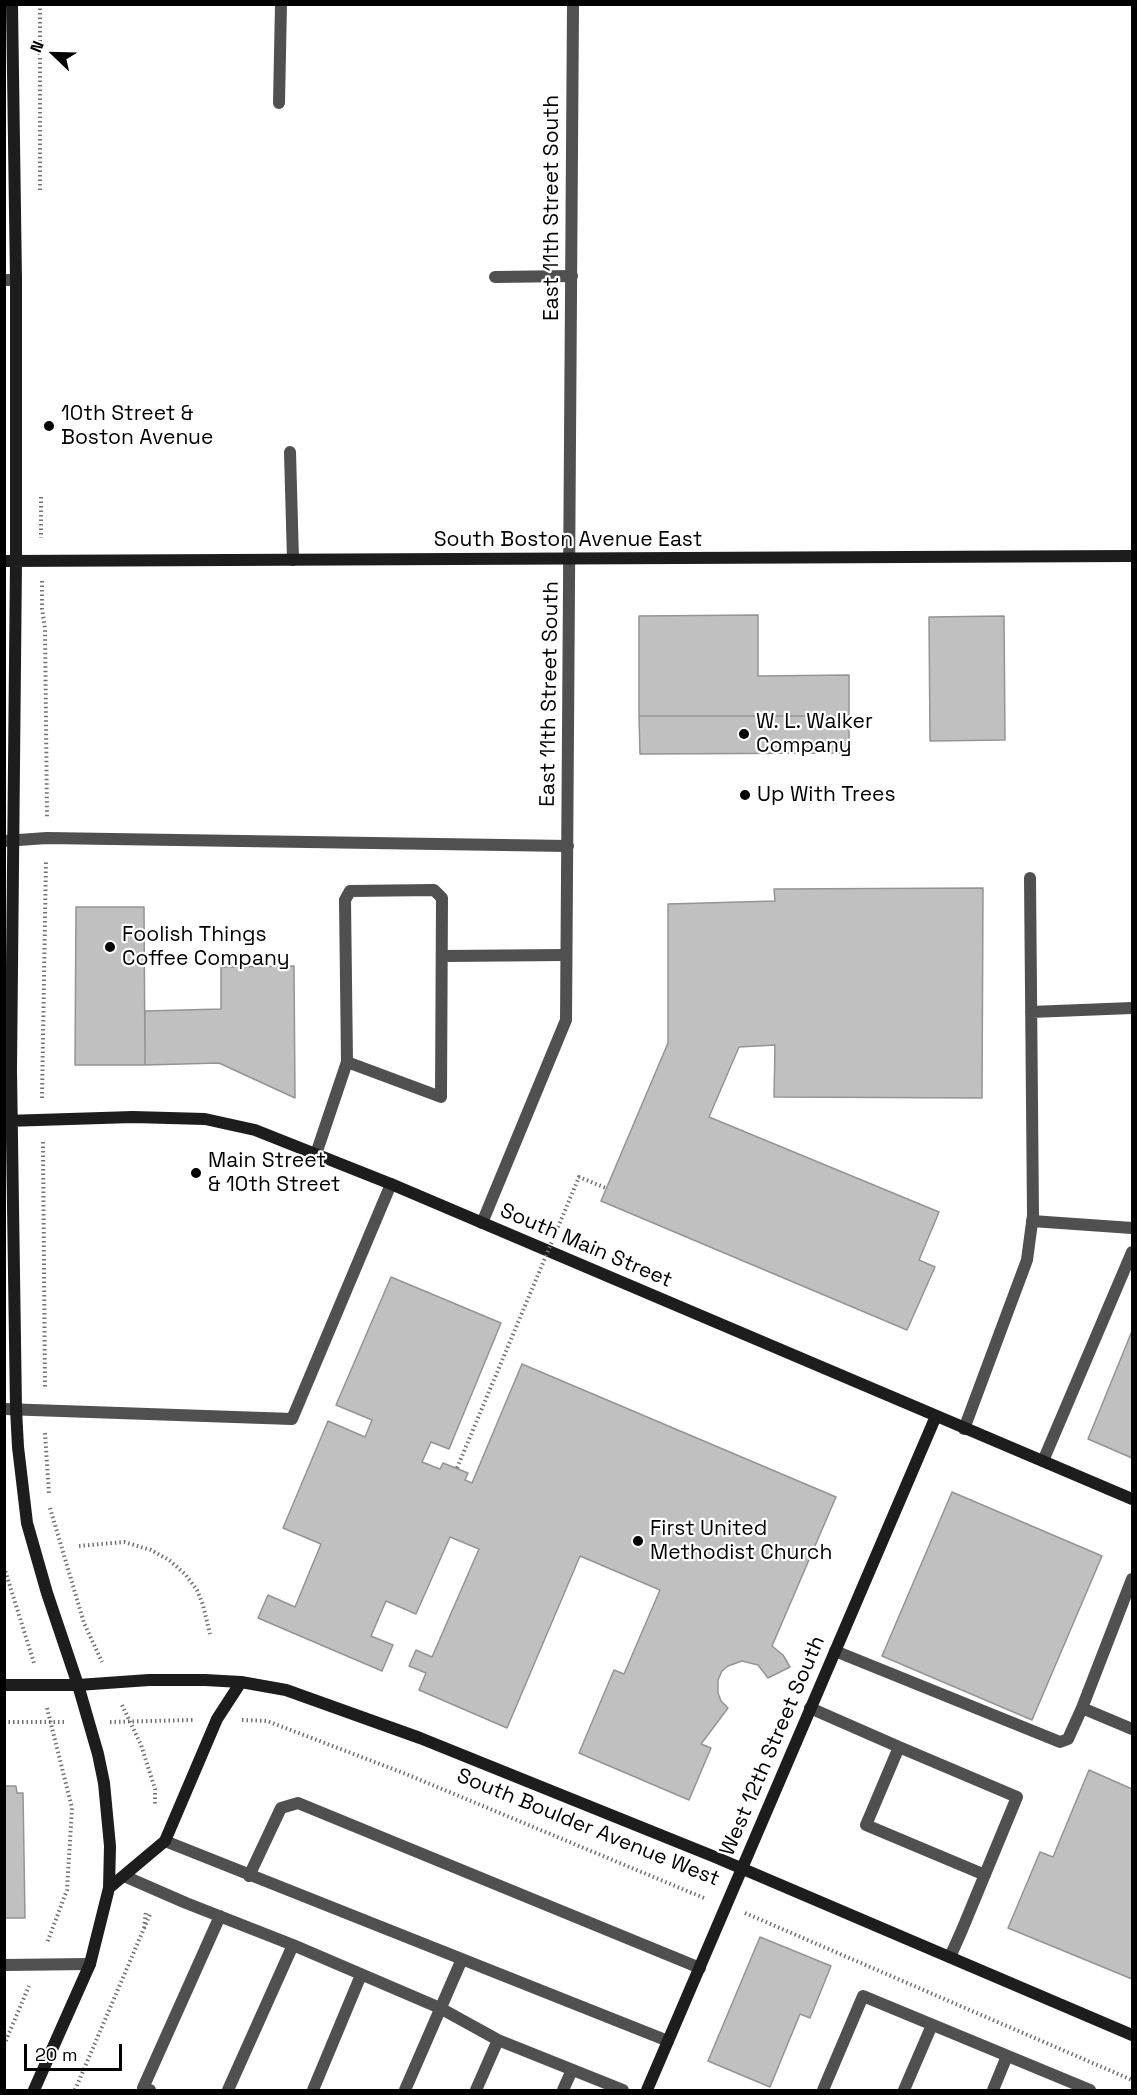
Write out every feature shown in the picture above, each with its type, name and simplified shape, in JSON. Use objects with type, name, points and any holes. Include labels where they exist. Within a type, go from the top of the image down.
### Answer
[{"type":"street","points":[[12,4],[8,1121],[10,1409],[18,1447],[27,1522],[47,1593],[78,1685],[104,1783],[110,1846],[109,1888],[90,1964],[34,2091]]},
{"type":"street","points":[[279,103],[281,4]]},
{"type":"street","name":"East 11th Street South","points":[[482,1223],[566,1020],[573,4]]},
{"type":"street","points":[[495,277],[572,276]]},
{"type":"street","points":[[290,452],[293,560]]},
{"type":"street","name":"South Boston Avenue East","points":[[10,561],[1132,556]]},
{"type":"street","points":[[9,841],[47,838],[568,846]]},
{"type":"street","points":[[964,1429],[1027,1260],[1032,1221],[1030,878]]},
{"type":"street","points":[[316,1154],[347,1062],[345,900],[350,891],[434,890],[442,898],[441,1097],[347,1062]]},
{"type":"street","points":[[443,956],[566,955]]},
{"type":"street","points":[[1031,1012],[1132,1008]]},
{"type":"street","name":"South Main Street","points":[[8,1121],[133,1117],[206,1119],[255,1130],[391,1184],[1132,1499]]},
{"type":"street","points":[[10,1409],[292,1419],[391,1184]]},
{"type":"street","points":[[1032,1221],[1132,1228]]},
{"type":"street","points":[[1043,1461],[1132,1252]]},
{"type":"street","name":"West 12th Street South","points":[[646,2091],[936,1416]]},
{"type":"street","points":[[836,1651],[1060,1742],[1068,1739],[1127,1609],[1132,1579]]},
{"type":"street","name":"South Boulder Avenue West","points":[[4,1685],[78,1685],[149,1680],[242,1682],[286,1690],[420,1738],[742,1868],[1132,2035]]},
{"type":"street","points":[[109,1888],[165,1841],[217,1719],[242,1682]]},
{"type":"street","points":[[810,1708],[1017,1797],[950,1957]]},
{"type":"street","points":[[1082,1708],[1132,1729]]},
{"type":"street","points":[[899,1747],[866,1825],[985,1875]]},
{"type":"street","points":[[249,1875],[281,1808],[298,1803],[699,1968]]},
{"type":"street","points":[[165,1841],[668,2041]]},
{"type":"street","points":[[124,1875],[362,1974],[440,2008],[498,2040],[623,2091]]},
{"type":"street","points":[[150,2091],[143,2088],[220,1916]]},
{"type":"street","points":[[228,2091],[293,1945]]},
{"type":"street","points":[[405,2091],[462,1959]]},
{"type":"street","points":[[4,1965],[90,1964]]},
{"type":"street","points":[[313,2091],[362,1974]]},
{"type":"street","points":[[823,2091],[863,1996],[1089,2091]]},
{"type":"street","points":[[904,2091],[932,2025]]},
{"type":"street","points":[[476,2091],[498,2040]]},
{"type":"street","points":[[993,2091],[1007,2056]]},
{"type":"street","points":[[563,2091],[572,2070]]},
{"type":"path","points":[[457,1468],[579,1177],[606,1188]]},
{"type":"path","points":[[79,1546],[124,1542],[151,1550],[169,1560],[185,1574],[197,1590],[210,1634]]},
{"type":"path","points":[[4,1566],[25,1630],[72,1808],[67,1890],[4,2045]]},
{"type":"path","points":[[112,1683],[141,1745],[154,1789],[155,1809]]},
{"type":"path","name":"South Boulder Avenue West","points":[[4,1722],[217,1719],[267,1721],[405,1774],[762,1919],[1132,2080]]},
{"type":"path","points":[[75,2091],[144,1928],[149,1887]]},
{"type":"building","points":[[758,615],[758,676],[849,675],[849,716],[639,716],[639,616]]},
{"type":"building","points":[[1004,616],[1005,740],[930,741],[929,617]]},
{"type":"building","name":"W. L. Walker Company","points":[[639,716],[849,716],[849,753],[640,754]]},
{"type":"building","points":[[983,888],[982,1098],[774,1097],[775,1045],[739,1047],[709,1117],[939,1212],[919,1260],[935,1267],[907,1330],[601,1201],[668,1043],[668,904],[775,901],[774,889]]},
{"type":"building","points":[[76,907],[144,907],[145,1065],[75,1065]]},
{"type":"building","points":[[294,966],[295,1098],[219,1063],[145,1065],[145,1011],[221,1009],[221,967]]},
{"type":"building","name":"First United Methodist Church","points":[[391,1277],[501,1323],[449,1449],[431,1442],[422,1462],[440,1469],[443,1463],[468,1473],[465,1480],[472,1483],[522,1364],[836,1497],[772,1646],[783,1655],[790,1667],[768,1678],[758,1665],[742,1661],[722,1671],[718,1680],[718,1693],[721,1701],[728,1708],[701,1744],[711,1748],[689,1800],[579,1753],[614,1670],[624,1674],[660,1590],[580,1556],[507,1728],[419,1690],[426,1673],[409,1666],[416,1650],[432,1657],[479,1549],[450,1537],[416,1614],[386,1601],[371,1636],[393,1645],[382,1671],[258,1618],[268,1595],[295,1607],[321,1544],[283,1528],[328,1421],[365,1437],[372,1420],[336,1405]]},
{"type":"building","points":[[1132,1331],[1132,1458],[1088,1439]]},
{"type":"building","points":[[952,1492],[1102,1556],[1032,1720],[882,1656]]},
{"type":"building","points":[[1089,1770],[1132,1789],[1132,1979],[1008,1928],[1040,1852],[1053,1857]]},
{"type":"building","points":[[4,1786],[16,1786],[17,1793],[23,1793],[25,1918],[4,1918]]},
{"type":"building","points":[[760,1937],[831,1966],[810,2018],[800,2014],[770,2087],[708,2061]]},
{"type":"place","name":"10th Street & Boston Avenue","points":[[49,426]]},
{"type":"place","name":"W. L. Walker Company","points":[[744,734]]},
{"type":"place","name":"Up With Trees","points":[[745,795]]},
{"type":"place","name":"Foolish Things Coffee Company","points":[[110,947]]},
{"type":"place","name":"Main Street & 10th Street","points":[[196,1173]]},
{"type":"place","name":"First United Methodist Church","points":[[638,1541]]}]
